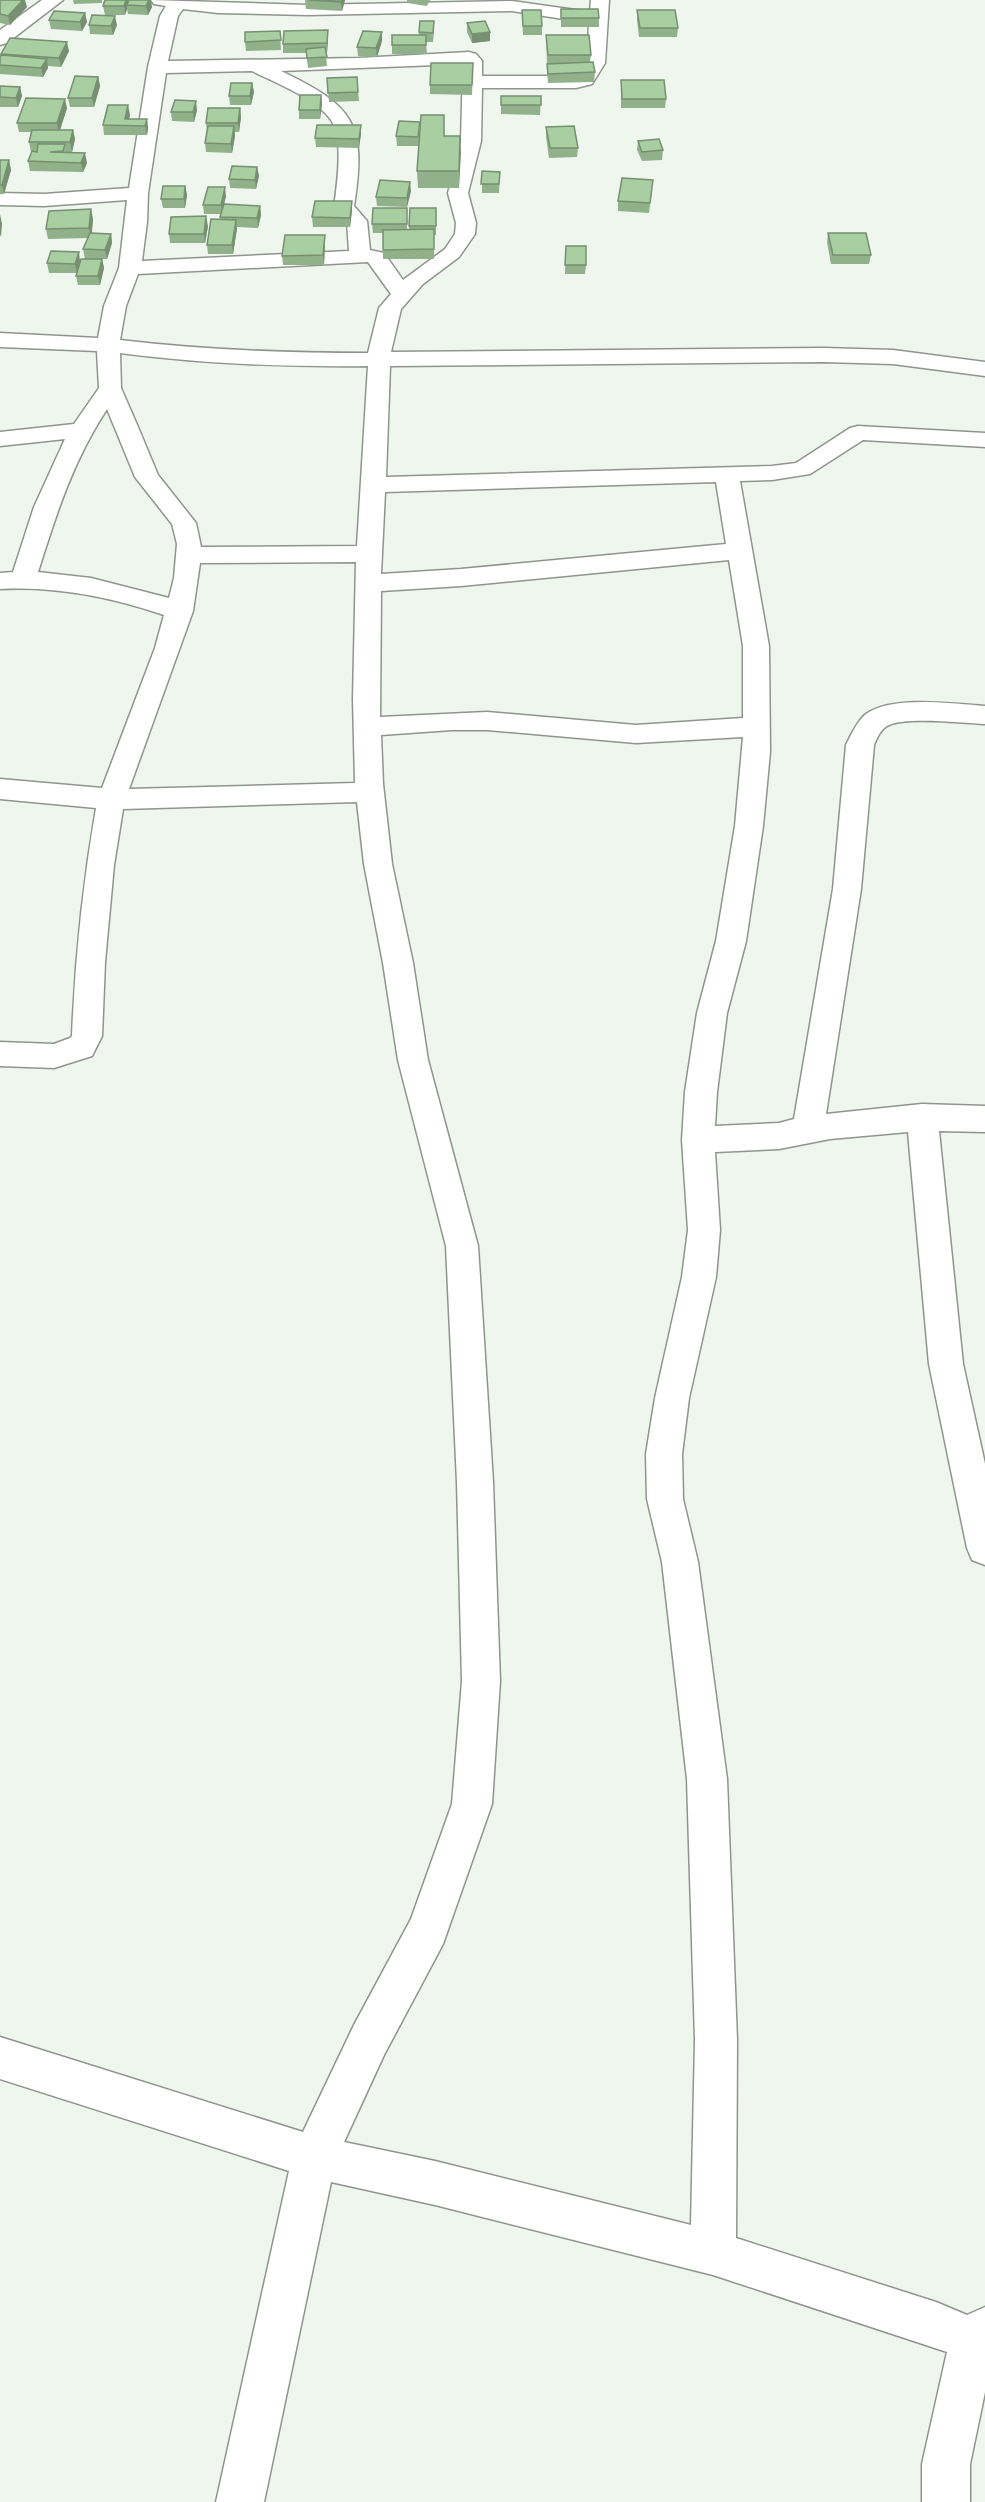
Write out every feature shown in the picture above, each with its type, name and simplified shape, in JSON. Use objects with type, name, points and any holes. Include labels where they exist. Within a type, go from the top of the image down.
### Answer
[{"type":"street","points":[[0,39],[54,0]]},
{"type":"street","points":[[0,1054],[54,1056],[81,1047],[87,1036],[90,962],[100,865],[111,799],[123,772],[180,611],[187,578],[189,555],[184,523],[147,477],[110,388],[108,345],[115,306],[130,268],[137,222],[138,193],[157,67],[172,1],[218,8],[320,10],[410,10],[502,6],[600,9],[596,63],[585,80],[576,82],[474,82]]},
{"type":"street","points":[[157,67],[359,64],[469,58],[473,61],[474,82],[471,141],[458,193],[466,223],[465,234],[452,252],[415,279],[390,308],[378,358],[380,375],[368,583],[367,727],[370,792],[378,864],[398,963],[413,1060],[462,1246],[475,1482],[481,1681],[472,1804],[428,1929],[369,2040],[314,2157],[240,2502]]},
{"type":"street","points":[[255,65],[301,89],[336,113],[341,120],[347,145],[344,207],[357,221],[360,256]]},
{"type":"street","points":[[0,199],[56,199],[138,193]]},
{"type":"street","points":[[130,268],[360,256],[376,258],[401,293]]},
{"type":"street","points":[[0,340],[108,345],[207,356],[290,360],[824,355],[893,357],[985,369]]},
{"type":"street","points":[[110,388],[82,430],[12,580],[57,580],[136,596],[180,611]]},
{"type":"street","points":[[0,439],[82,430]]},
{"type":"street","points":[[374,485],[798,470],[858,433],[985,440]]},
{"type":"street","points":[[713,2253],[716,2040],[707,1779],[680,1562],[665,1499],[664,1454],[672,1398],[699,1277],[704,1230],[698,1140],[701,1092],[712,1013],[731,941],[749,826],[756,727],[756,646],[728,474]]},
{"type":"street","points":[[368,583],[479,578],[619,560],[739,552]]},
{"type":"street","points":[[189,555],[369,554]]},
{"type":"street","points":[[808,1129],[847,889],[860,745],[871,724],[887,715],[985,715]]},
{"type":"street","points":[[367,727],[487,721],[636,734],[756,727]]},
{"type":"street","points":[[0,789],[111,799],[370,792]]},
{"type":"street","points":[[698,1140],[779,1136],[859,1121],[922,1117],[985,1119]]},
{"type":"street","points":[[922,1117],[946,1364],[985,1548]]},
{"type":"street","points":[[0,2058],[314,2157],[435,2183],[713,2253],[981,2338],[946,2464],[946,2502]]},
{"type":"building","points":[[0,0],[23,0],[8,16],[0,14]]},
{"type":"building","points":[[105,0],[126,0],[124,6],[103,6]]},
{"type":"building","points":[[129,0],[149,0],[146,6],[127,5]]},
{"type":"building","points":[[309,0],[342,0],[341,2]]},
{"type":"building","points":[[561,9],[598,9],[599,18],[561,18]]},
{"type":"building","points":[[522,10],[541,10],[542,26],[523,26]]},
{"type":"building","points":[[637,10],[675,10],[678,28],[640,28]]},
{"type":"building","points":[[54,11],[85,13],[80,22],[49,20]]},
{"type":"building","points":[[92,15],[115,16],[111,26],[89,25]]},
{"type":"building","points":[[420,21],[434,21],[433,33],[419,32]]},
{"type":"building","points":[[485,21],[490,32],[472,34],[467,23]]},
{"type":"building","points":[[328,30],[327,43],[283,44],[284,31]]},
{"type":"building","points":[[280,31],[281,40],[245,42],[245,32]]},
{"type":"building","points":[[363,31],[382,32],[376,48],[357,47]]},
{"type":"building","points":[[392,35],[426,35],[426,45],[392,45]]},
{"type":"building","points":[[546,35],[589,35],[591,55],[548,55]]},
{"type":"building","points":[[10,38],[67,42],[59,58],[1,54]]},
{"type":"building","points":[[325,47],[327,57],[307,58],[306,49]]},
{"type":"building","points":[[1,55],[47,59],[41,68],[0,65]]},
{"type":"building","points":[[593,62],[595,72],[548,74],[547,64]]},
{"type":"building","points":[[431,63],[473,63],[472,85],[430,85]]},
{"type":"building","points":[[75,76],[98,77],[92,98],[68,98]]},
{"type":"building","points":[[357,77],[358,92],[328,93],[327,78]]},
{"type":"building","points":[[621,80],[664,80],[666,99],[622,99]]},
{"type":"building","points":[[231,83],[252,83],[250,96],[229,96]]},
{"type":"building","points":[[0,86],[20,87],[16,98],[0,97]]},
{"type":"building","points":[[300,95],[321,95],[320,110],[299,110]]},
{"type":"building","points":[[501,96],[541,96],[541,105],[501,105]]},
{"type":"building","points":[[26,98],[65,99],[57,123],[17,123]]},
{"type":"building","points":[[175,100],[196,101],[193,112],[171,112]]},
{"type":"building","points":[[108,105],[128,105],[125,119],[147,119],[145,126],[103,125]]},
{"type":"building","points":[[208,108],[240,108],[238,123],[206,123]]},
{"type":"building","points":[[421,115],[444,115],[444,136],[460,136],[459,171],[417,171]]},
{"type":"building","points":[[399,121],[420,122],[418,137],[396,136]]},
{"type":"building","points":[[317,125],[361,125],[359,139],[315,138]]},
{"type":"building","points":[[208,126],[234,126],[231,144],[205,143]]},
{"type":"building","points":[[574,126],[578,148],[550,148],[546,127]]},
{"type":"building","points":[[32,130],[73,130],[70,142],[29,142]]},
{"type":"building","points":[[659,139],[663,150],[642,152],[638,141]]},
{"type":"building","points":[[38,144],[65,144],[63,151],[50,152],[85,153],[81,163],[28,161],[32,151],[37,152]]},
{"type":"building","points":[[0,160],[9,160],[2,185],[0,185]]},
{"type":"building","points":[[232,166],[257,167],[255,180],[229,179]]},
{"type":"building","points":[[482,171],[500,172],[499,184],[481,184]]},
{"type":"building","points":[[622,178],[653,180],[650,203],[618,201]]},
{"type":"building","points":[[380,180],[410,182],[407,198],[376,197]]},
{"type":"building","points":[[163,186],[185,186],[184,199],[161,199]]},
{"type":"building","points":[[208,187],[225,187],[221,205],[203,205]]},
{"type":"building","points":[[315,201],[352,201],[350,218],[312,217]]},
{"type":"building","points":[[224,204],[260,206],[257,218],[220,217]]},
{"type":"building","points":[[373,208],[407,208],[407,224],[372,224]]},
{"type":"building","points":[[410,208],[436,208],[436,226],[409,226]]},
{"type":"building","points":[[91,209],[89,228],[46,229],[49,211]]},
{"type":"building","points":[[206,216],[204,234],[169,234],[171,217]]},
{"type":"building","points":[[211,219],[236,220],[232,245],[207,245]]},
{"type":"building","points":[[434,229],[434,249],[383,250],[383,230]]},
{"type":"building","points":[[90,233],[111,234],[105,250],[83,249]]},
{"type":"building","points":[[828,233],[866,233],[871,255],[833,255]]},
{"type":"building","points":[[285,235],[325,235],[323,255],[282,256]]},
{"type":"building","points":[[566,246],[586,246],[586,265],[565,265]]},
{"type":"building","points":[[51,251],[79,252],[75,264],[47,263]]},
{"type":"building","points":[[81,259],[102,259],[98,276],[76,276]]}]
